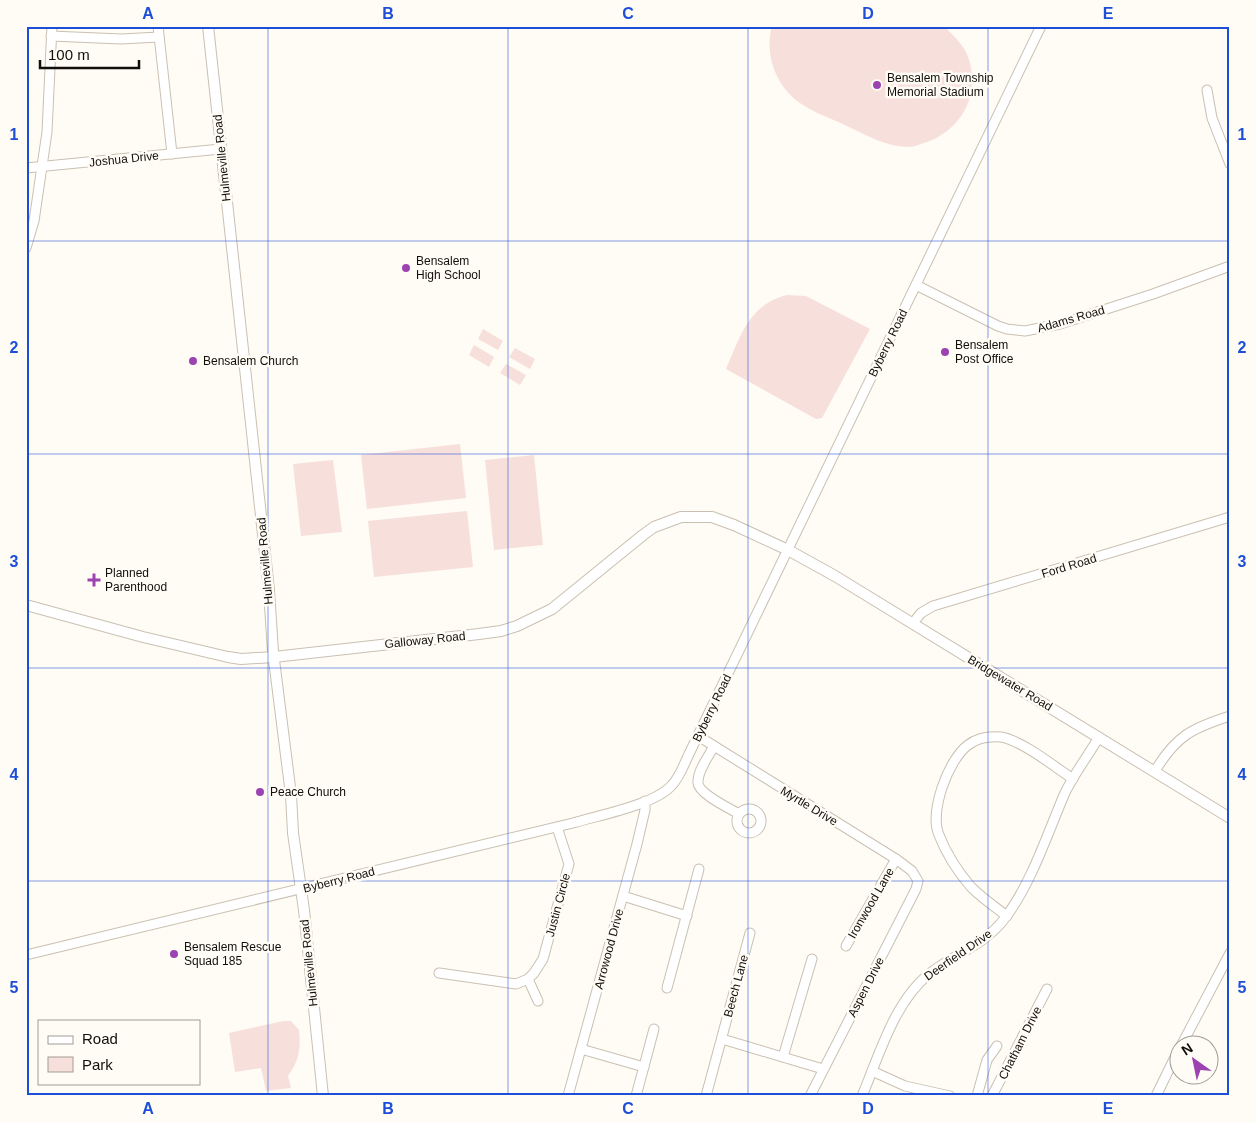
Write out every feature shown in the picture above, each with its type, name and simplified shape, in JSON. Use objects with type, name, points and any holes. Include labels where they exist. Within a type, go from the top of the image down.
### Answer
[{"type":"main road","name":"Hulmeville Road","points":[[208,26],[268,581],[274,657],[291,795],[293,833],[304,910],[323,1096]]},
{"type":"main road","name":"Galloway Road","points":[[26,605],[143,637],[228,657],[274,657],[480,634],[501,631],[517,626],[552,609],[654,527],[681,517],[712,517],[788,550]]},
{"type":"main road","name":"Bridgewater Road","points":[[788,550],[913,623],[1230,818]]},
{"type":"street","points":[[158,26],[172,154]]},
{"type":"street","name":"Byberry Road","points":[[26,955],[557,827],[645,802],[665,792],[673,784],[698,736],[1041,26]]},
{"type":"street","points":[[26,248],[34,220],[43,167],[49,116],[52,31],[121,39],[159,37]]},
{"type":"street","points":[[1207,90],[1212,118],[1230,164]]},
{"type":"street","name":"Joshua Drive","points":[[26,168],[221,149]]},
{"type":"street","name":"Adams Road","points":[[916,285],[998,326],[1007,329],[1025,330],[1060,324],[1153,294],[1230,266]]},
{"type":"street","name":"Ford Road","points":[[913,623],[921,613],[933,606],[1190,530],[1230,516]]},
{"type":"street","points":[[1155,771],[1171,747],[1190,731],[1230,716]]},
{"type":"street","name":"Myrtle Drive","points":[[698,736],[713,749],[912,870],[918,878]]},
{"type":"street","name":"Deerfield Drive","points":[[862,1096],[901,1006],[918,984],[938,967],[985,939],[1007,916],[1023,890],[1065,793],[1099,736]]},
{"type":"street","points":[[1007,916],[970,886],[939,836],[936,827],[936,813],[950,769],[961,752],[973,742],[986,738],[1002,737],[1015,742],[1073,779]]},
{"type":"street","points":[[713,749],[700,772],[698,783],[706,794],[739,814]]},
{"type":"street","name":"Arrowood Drive","points":[[568,1096],[637,844],[645,802]]},
{"type":"street","name":"Justin Circle","points":[[528,979],[544,959],[569,864],[557,827]]},
{"type":"street","name":"Ironwood Lane","points":[[846,946],[896,860]]},
{"type":"street","points":[[667,988],[698,869]]},
{"type":"street","name":"Aspen Drive","points":[[810,1096],[916,889],[918,878]]},
{"type":"street","points":[[623,896],[687,916]]},
{"type":"street","name":"Beech Lane","points":[[706,1096],[750,933]]},
{"type":"street","points":[[1187,1034],[1230,953]]},
{"type":"street","points":[[783,1057],[812,960]]},
{"type":"street","points":[[439,973],[516,984],[528,979],[538,1001]]},
{"type":"street","name":"Chatham Drive","points":[[992,1096],[1046,989]]},
{"type":"street","points":[[636,1096],[654,1028]]},
{"type":"street","points":[[722,1039],[823,1069]]},
{"type":"street","points":[[977,1096],[987,1060],[997,1046]]},
{"type":"street","points":[[581,1049],[644,1067]]},
{"type":"street","points":[[872,1071],[905,1086],[950,1096]]},
{"type":"street","points":[[1156,1096],[1168,1071]]},
{"type":"green space","name":"Bensalem Township Memorial Stadium","points":[[772,26],[944,26],[960,43],[970,63],[972,89],[969,101],[964,112],[956,122],[936,138],[910,147],[902,147],[878,140],[811,110],[800,103],[784,88],[778,79],[771,59],[770,37]]},
{"type":"green space","points":[[787,295],[806,296],[870,329],[822,418],[816,419],[726,369],[741,334],[755,314],[774,299]]},
{"type":"green space","points":[[483,329],[503,341],[498,350],[478,339]]},
{"type":"green space","points":[[474,345],[494,357],[489,367],[469,355]]},
{"type":"green space","points":[[515,348],[535,359],[530,369],[509,357]]},
{"type":"green space","points":[[506,364],[526,375],[520,385],[500,373]]},
{"type":"green space","points":[[460,444],[466,498],[367,509],[361,455]]},
{"type":"green space","points":[[534,455],[543,545],[494,550],[485,460]]},
{"type":"green space","points":[[333,460],[342,532],[301,536],[293,464]]},
{"type":"green space","points":[[467,511],[473,567],[374,577],[368,521]]},
{"type":"green space","points":[[283,1021],[291,1021],[299,1030],[300,1043],[298,1054],[295,1065],[288,1076],[291,1088],[266,1091],[261,1068],[235,1072],[229,1033]]},
{"type":"place","name":"Bensalem Township Memorial Stadium","points":[[877,85]]},
{"type":"place","name":"Bensalem High School","points":[[406,268]]},
{"type":"place","name":"Bensalem Post Office","points":[[945,352]]},
{"type":"place","name":"Bensalem Church","points":[[193,361]]},
{"type":"place","name":"Planned Parenthood","points":[[94,580]]},
{"type":"place","name":"Peace Church","points":[[260,792]]},
{"type":"place","name":"Bensalem Rescue Squad 185","points":[[174,954]]}]
